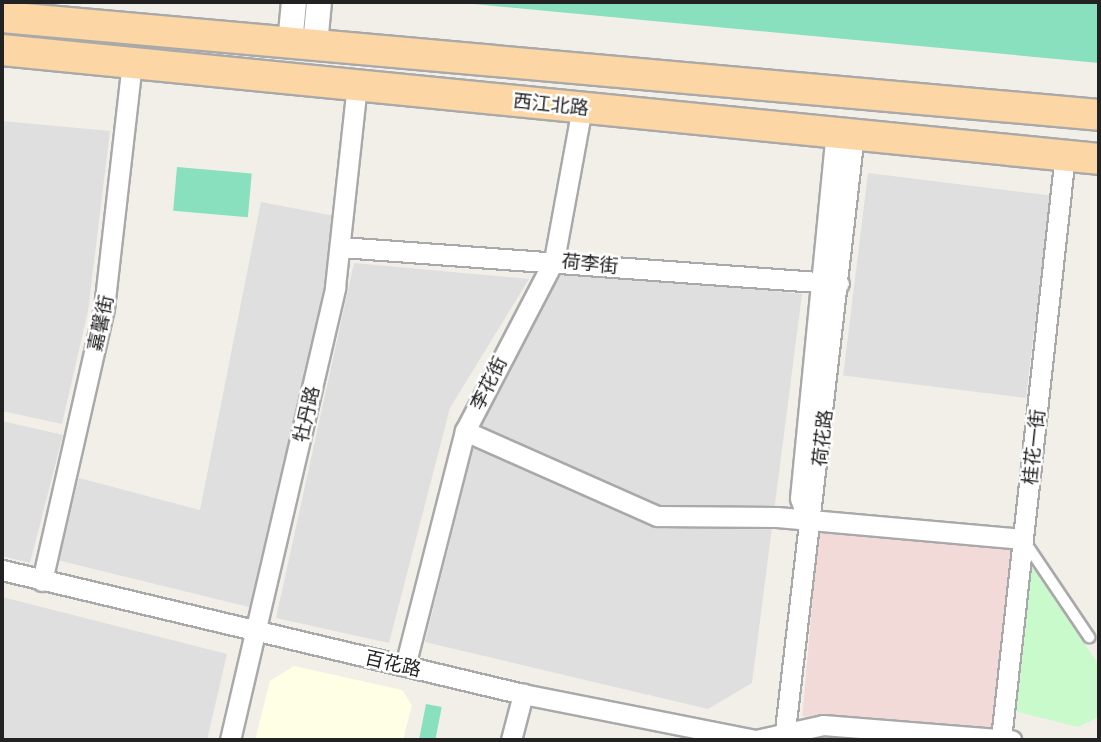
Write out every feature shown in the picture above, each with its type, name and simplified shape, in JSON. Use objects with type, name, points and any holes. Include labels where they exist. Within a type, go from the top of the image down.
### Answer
[{"type":"main road","name":"西江北路","points":[[2,17],[1099,115]]},
{"type":"main road","name":"西江北路","points":[[2,50],[1099,159]]},
{"type":"street","points":[[294,2],[303,44]]},
{"type":"street","points":[[303,44],[319,2]]},
{"type":"street","name":"嘉馨街","points":[[41,580],[106,295],[132,62]]},
{"type":"street","name":"牡丹路","points":[[230,740],[257,632],[341,247],[357,84]]},
{"type":"street","name":"李花街","points":[[405,666],[465,431],[554,260],[582,107]]},
{"type":"street","name":"荷花路","points":[[785,735],[845,133]]},
{"type":"street","name":"桂花一街","points":[[1006,739],[1023,539],[1065,155]]},
{"type":"street","name":"荷李街","points":[[341,247],[554,260],[830,284]]},
{"type":"street","points":[[465,431],[657,516],[808,520],[1023,539]]},
{"type":"street","name":"百花路","points":[[2,570],[523,694],[756,740],[824,725],[1006,739]]},
{"type":"street","points":[[511,740],[523,694]]},
{"type":"lane","points":[[1023,539],[1089,637]]},
{"type":"shaded area","points":[[2,121],[110,131],[88,311],[62,424],[2,411]]},
{"type":"shaded area","points":[[868,173],[1051,195],[1026,398],[843,375]]},
{"type":"shaded area","points":[[261,202],[335,216],[318,333],[253,608],[57,560],[79,478],[200,510]]},
{"type":"shaded area","points":[[354,263],[529,279],[450,408],[389,643],[276,618]]},
{"type":"shaded area","points":[[561,269],[802,294],[752,683],[708,709],[425,642],[481,415]]},
{"type":"shaded area","points":[[2,421],[63,435],[30,563],[2,556]]},
{"type":"shaded area","points":[[819,526],[1016,543],[1000,734],[802,716]]},
{"type":"shaded area","points":[[2,597],[227,654],[207,740],[2,740]]},
{"type":"shaded area","points":[[294,666],[402,690],[412,705],[403,740],[255,740],[270,681]]},
{"type":"green space","points":[[452,2],[1099,2],[1099,63]]},
{"type":"green space","points":[[177,167],[252,174],[248,217],[173,211]]},
{"type":"green space","points":[[1026,558],[1099,665],[1099,717],[1078,727],[1010,710]]},
{"type":"green space","points":[[426,704],[442,707],[435,740],[419,738]]}]
